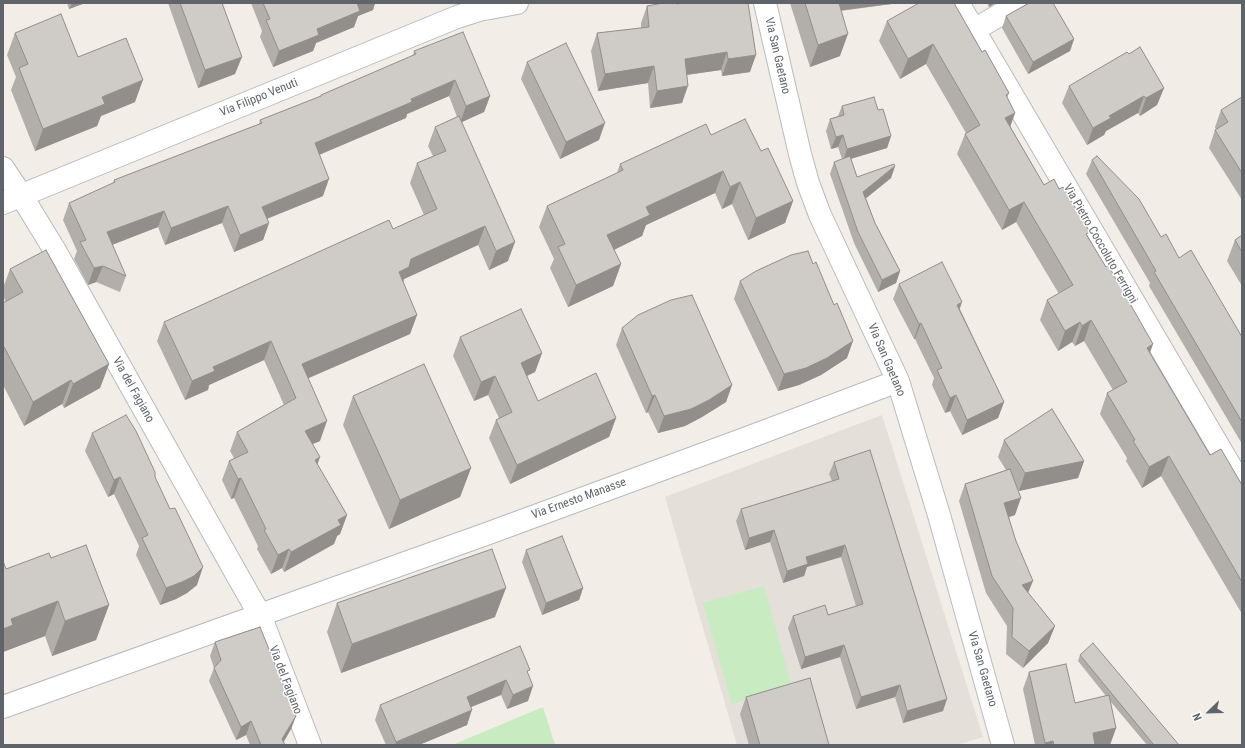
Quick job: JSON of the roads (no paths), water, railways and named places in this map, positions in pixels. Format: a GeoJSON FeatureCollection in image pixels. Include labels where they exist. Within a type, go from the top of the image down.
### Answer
{"type":"FeatureCollection","features":[{"type":"Feature","properties":{"kind":"street","name":"Via Filippo Venuti"},"geometry":{"type":"LineString","coordinates":[[12,199],[456,17],[479,10],[517,3]]}},
{"type":"Feature","properties":{"kind":"street","name":"Via San Gaetano"},"geometry":{"type":"LineString","coordinates":[[765,3],[808,183],[820,215],[898,381],[939,515],[1003,745]]}},
{"type":"Feature","properties":{"kind":"street","name":"Via Pietro Coccoluto Ferrigni"},"geometry":{"type":"LineString","coordinates":[[958,3],[1242,486]]}},
{"type":"Feature","properties":{"kind":"street"},"geometry":{"type":"LineString","coordinates":[[974,30],[1020,3]]}},
{"type":"Feature","properties":{"kind":"street","name":"Via del Fagiano"},"geometry":{"type":"LineString","coordinates":[[3,168],[12,199],[54,248],[260,615],[310,745]]}},
{"type":"Feature","properties":{"kind":"street","name":"Via Ernesto Manasse"},"geometry":{"type":"LineString","coordinates":[[260,615],[595,494],[898,381]]}},
{"type":"Feature","properties":{"kind":"street"},"geometry":{"type":"LineString","coordinates":[[3,707],[260,615]]}}]}
